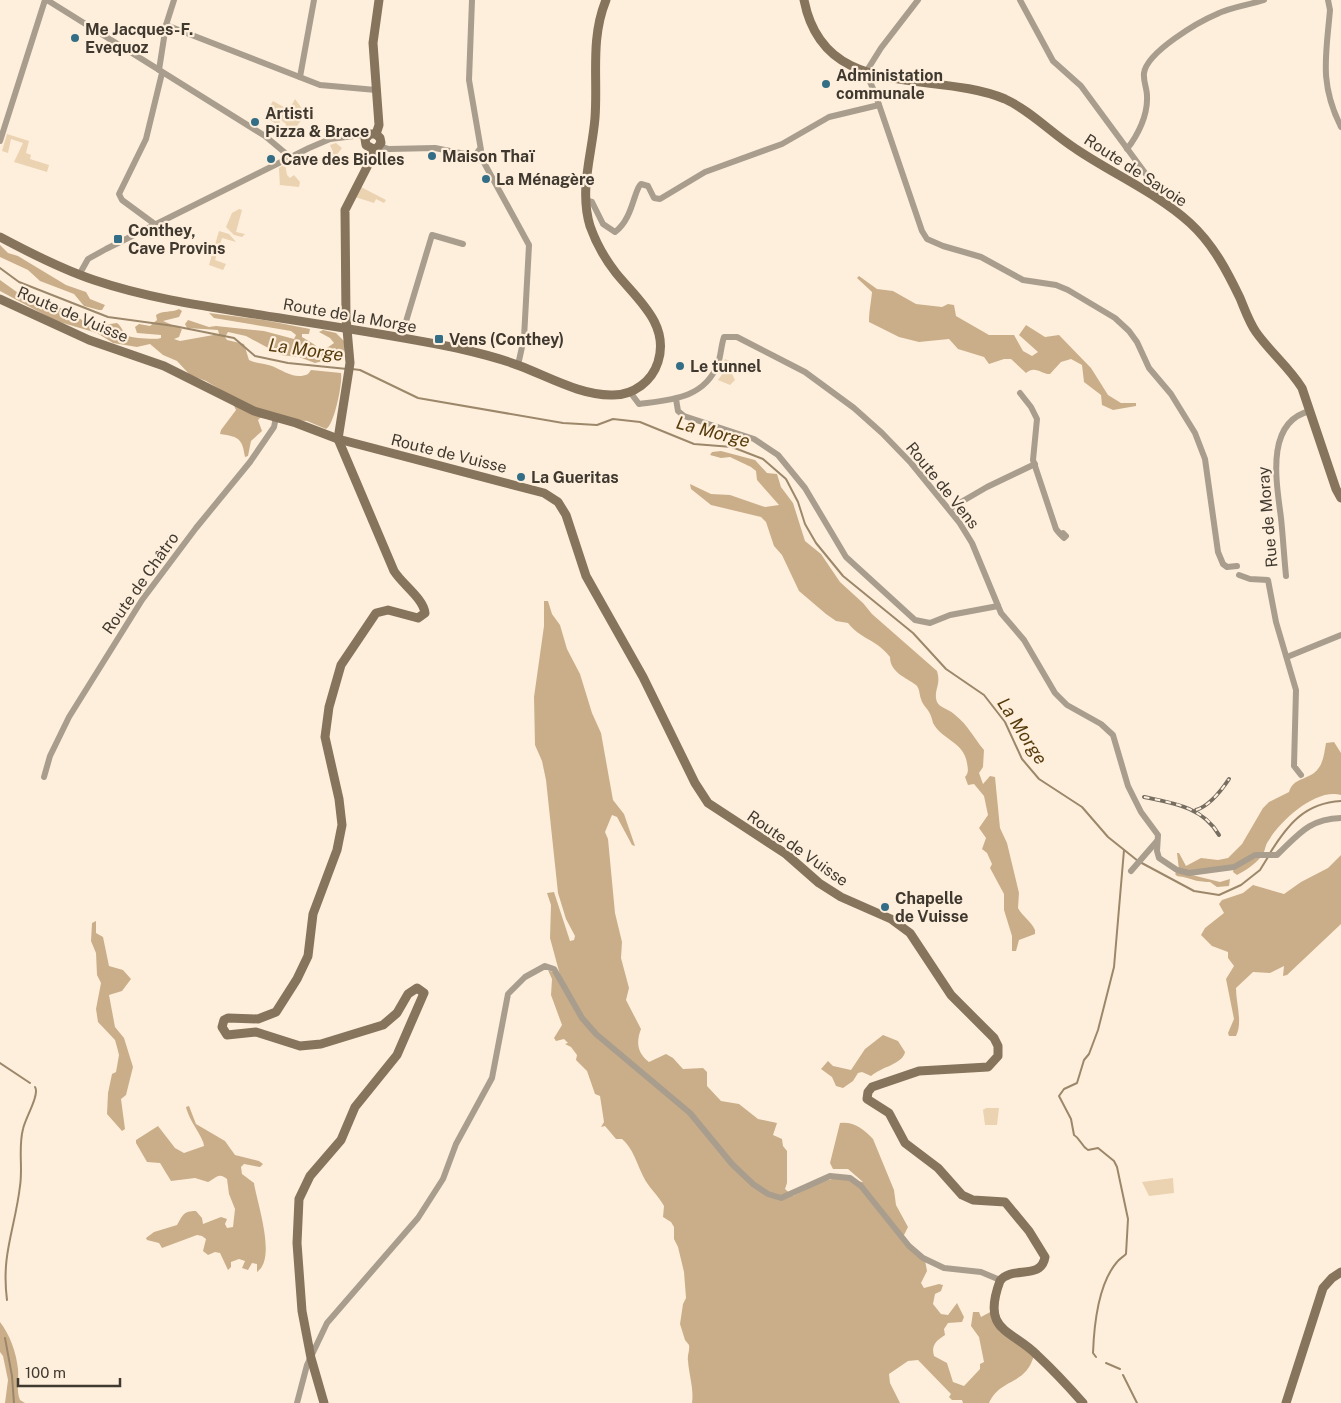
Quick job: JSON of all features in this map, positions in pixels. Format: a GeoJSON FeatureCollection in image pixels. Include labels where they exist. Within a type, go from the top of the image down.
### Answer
{"type":"FeatureCollection","features":[{"type":"Feature","properties":{"kind":"street"},"geometry":{"type":"LineString","coordinates":[[0,141],[46,0],[265,136],[290,157]]}},
{"type":"Feature","properties":{"kind":"street"},"geometry":{"type":"LineString","coordinates":[[156,225],[122,200],[118,194],[146,139],[161,72],[166,25],[174,0]]}},
{"type":"Feature","properties":{"kind":"street"},"geometry":{"type":"LineString","coordinates":[[300,77],[314,0]]}},
{"type":"Feature","properties":{"kind":"street"},"geometry":{"type":"LineString","coordinates":[[373,147],[366,138],[373,134],[379,125],[373,41],[379,0]]}},
{"type":"Feature","properties":{"kind":"street"},"geometry":{"type":"LineString","coordinates":[[472,0],[469,80],[480,150],[484,155],[482,159],[529,245],[524,338],[518,365]]}},
{"type":"Feature","properties":{"kind":"street"},"geometry":{"type":"LineString","coordinates":[[606,0],[596,38],[596,107],[585,200],[590,225],[605,257],[650,314],[660,334],[661,346],[656,369],[644,384],[630,392],[639,404],[676,399],[678,411],[684,416],[754,439],[778,455],[805,488],[846,557],[916,620],[930,623],[950,615],[998,606]]}},
{"type":"Feature","properties":{"kind":"street","name":"Route de Savoie"},"geometry":{"type":"LineString","coordinates":[[804,0],[812,26],[827,48],[843,63],[866,72],[971,90],[1006,100],[1074,148],[1157,199],[1190,223],[1211,245],[1224,266],[1255,331],[1302,388],[1336,489],[1341,498]]}},
{"type":"Feature","properties":{"kind":"street"},"geometry":{"type":"LineString","coordinates":[[918,0],[881,48],[866,72],[922,231],[927,239],[943,246],[981,257],[1023,280],[1056,285],[1068,290],[1115,318],[1129,331],[1137,342],[1149,368],[1171,394],[1195,433],[1205,459],[1218,552],[1223,564],[1227,567],[1238,566]]}},
{"type":"Feature","properties":{"kind":"street"},"geometry":{"type":"LineString","coordinates":[[1020,0],[1053,61],[1081,86],[1157,190],[1157,199]]}},
{"type":"Feature","properties":{"kind":"street"},"geometry":{"type":"LineString","coordinates":[[1127,149],[1145,114],[1147,96],[1144,75],[1148,63],[1175,39],[1206,19],[1264,0]]}},
{"type":"Feature","properties":{"kind":"street"},"geometry":{"type":"LineString","coordinates":[[1328,0],[1330,10],[1325,78],[1330,105],[1341,127]]}},
{"type":"Feature","properties":{"kind":"street"},"geometry":{"type":"LineString","coordinates":[[166,25],[328,87],[376,90]]}},
{"type":"Feature","properties":{"kind":"street"},"geometry":{"type":"LineString","coordinates":[[585,200],[592,202],[602,224],[615,232],[624,223],[632,209],[636,189],[641,184],[648,186],[654,198],[660,199],[705,172],[782,144],[829,117],[879,105]]}},
{"type":"Feature","properties":{"kind":"street"},"geometry":{"type":"LineString","coordinates":[[79,275],[88,260],[290,157],[330,139],[373,134],[381,139],[373,147],[367,167],[345,210],[347,329],[350,363],[338,439],[394,572],[401,583],[424,606],[425,612],[418,618],[388,610],[376,613],[341,665],[329,707],[325,737],[342,813],[341,837],[313,914],[308,956],[297,979],[276,1012],[258,1019],[228,1018],[224,1020],[222,1027],[227,1035],[256,1032],[291,1044],[314,1046],[383,1025],[398,1013],[414,988],[421,989],[424,997],[413,1014],[393,1061],[355,1107],[341,1140],[310,1176],[299,1199],[297,1222],[298,1269],[302,1311],[311,1358],[324,1403]]}},
{"type":"Feature","properties":{"kind":"street"},"geometry":{"type":"LineString","coordinates":[[349,136],[373,147],[389,149],[435,148],[475,156],[478,160],[482,159]]}},
{"type":"Feature","properties":{"kind":"street"},"geometry":{"type":"LineString","coordinates":[[475,156],[476,152],[480,150]]}},
{"type":"Feature","properties":{"kind":"street"},"geometry":{"type":"LineString","coordinates":[[401,338],[432,235],[436,234],[463,244]]}},
{"type":"Feature","properties":{"kind":"street","name":"Route de la Morge"},"geometry":{"type":"LineString","coordinates":[[0,237],[38,257],[79,275],[126,290],[192,304],[458,348],[518,365],[592,392],[611,395],[630,392]]}},
{"type":"Feature","properties":{"kind":"street","name":"Route de Vuisse"},"geometry":{"type":"LineString","coordinates":[[0,299],[89,340],[164,366],[254,411],[338,439],[544,493],[558,502],[566,515],[586,576],[643,678],[695,783],[708,803],[786,854],[820,883],[840,897],[900,925],[917,943],[950,995],[994,1038],[998,1046],[998,1056],[988,1067],[915,1072],[872,1088],[868,1092],[867,1097],[870,1102],[889,1113],[905,1143],[938,1168],[958,1193],[974,1200],[1005,1202],[1029,1230],[1044,1252],[1043,1264],[1034,1271],[1010,1273],[1000,1280]]}},
{"type":"Feature","properties":{"kind":"street","name":"Route de Vens"},"geometry":{"type":"LineString","coordinates":[[676,399],[688,395],[711,376],[719,360],[724,337],[737,337],[805,372],[831,390],[882,433],[949,509],[972,544],[1006,621],[1018,630],[1055,693],[1067,705],[1101,724],[1113,735],[1130,791],[1141,812],[1155,831],[1157,840],[1156,851],[1159,858],[1177,870],[1189,873],[1234,867],[1255,855],[1277,855],[1301,831],[1314,822],[1341,818]]}},
{"type":"Feature","properties":{"kind":"street"},"geometry":{"type":"LineString","coordinates":[[1020,393],[1031,407],[1037,419],[1035,464],[1052,520],[1060,534]]}},
{"type":"Feature","properties":{"kind":"street","name":"Rue de Moray"},"geometry":{"type":"LineString","coordinates":[[1286,576],[1275,459],[1284,432],[1290,421],[1300,413],[1310,411]]}},
{"type":"Feature","properties":{"kind":"street","name":"Route de Châtro"},"geometry":{"type":"LineString","coordinates":[[44,776],[50,756],[66,722],[142,600],[200,521],[250,462],[274,427],[276,417]]}},
{"type":"Feature","properties":{"kind":"street"},"geometry":{"type":"LineString","coordinates":[[949,509],[987,487],[1035,464]]}},
{"type":"Feature","properties":{"kind":"street"},"geometry":{"type":"LineString","coordinates":[[1239,575],[1250,579],[1268,580],[1276,622],[1287,657],[1296,698],[1294,766],[1301,775]]}},
{"type":"Feature","properties":{"kind":"street"},"geometry":{"type":"LineString","coordinates":[[1287,657],[1341,634]]}},
{"type":"Feature","properties":{"kind":"street"},"geometry":{"type":"LineString","coordinates":[[1133,869],[1157,840]]}},
{"type":"Feature","properties":{"kind":"street"},"geometry":{"type":"LineString","coordinates":[[297,1403],[311,1358],[327,1323],[418,1218],[443,1178],[456,1144],[492,1078],[508,994],[526,977],[545,966],[554,970],[582,1018],[596,1034],[690,1113],[732,1164],[763,1191],[781,1198],[830,1176],[850,1178],[861,1186],[909,1246],[923,1258],[944,1268],[981,1272],[1000,1280],[995,1307],[1000,1327],[1036,1353],[1083,1403]]}},
{"type":"Feature","properties":{"kind":"street"},"geometry":{"type":"LineString","coordinates":[[1286,1403],[1323,1288],[1341,1272]]}},
{"type":"Feature","properties":{"kind":"shaded area"},"geometry":{"type":"Polygon","coordinates":[[[295,99],[306,114],[296,127],[298,130],[295,133],[293,131],[291,134],[285,130],[286,124],[281,120],[278,125],[264,116],[273,101],[289,110],[295,99]]]}},
{"type":"Feature","properties":{"kind":"shaded area"},"geometry":{"type":"Polygon","coordinates":[[[7,134],[29,141],[26,153],[31,155],[30,159],[49,165],[47,172],[14,162],[23,143],[11,139],[8,153],[2,151],[7,134]]]}},
{"type":"Feature","properties":{"kind":"shaded area"},"geometry":{"type":"Polygon","coordinates":[[[336,143],[342,148],[329,165],[319,158],[333,152],[330,145],[336,143]]]}},
{"type":"Feature","properties":{"kind":"shaded area"},"geometry":{"type":"Polygon","coordinates":[[[285,164],[287,175],[290,178],[294,175],[300,182],[299,187],[280,185],[280,188],[279,168],[285,164]]]}},
{"type":"Feature","properties":{"kind":"shaded area"},"geometry":{"type":"Polygon","coordinates":[[[361,187],[386,200],[384,203],[376,199],[374,203],[355,197],[361,187]]]}},
{"type":"Feature","properties":{"kind":"shaded area"},"geometry":{"type":"Polygon","coordinates":[[[239,209],[242,210],[236,232],[245,234],[242,237],[234,235],[226,227],[232,213],[239,209]]]}},
{"type":"Feature","properties":{"kind":"shaded area"},"geometry":{"type":"Polygon","coordinates":[[[219,231],[229,234],[236,242],[222,238],[215,260],[226,264],[223,270],[209,265],[219,231]]]}},
{"type":"Feature","properties":{"kind":"shaded area"},"geometry":{"type":"Polygon","coordinates":[[[0,245],[8,253],[18,256],[66,285],[86,292],[90,299],[105,305],[102,310],[84,306],[74,294],[40,281],[28,270],[0,257],[0,245]]]}},
{"type":"Feature","properties":{"kind":"shaded area"},"geometry":{"type":"Polygon","coordinates":[[[859,276],[877,289],[893,291],[916,304],[942,307],[948,304],[954,305],[956,316],[989,335],[1014,335],[1023,351],[1032,356],[1038,352],[1019,335],[1026,325],[1045,337],[1059,335],[1091,368],[1108,395],[1121,403],[1136,403],[1136,406],[1113,410],[1102,405],[1101,395],[1084,382],[1082,365],[1071,359],[1061,362],[1050,374],[1035,370],[1026,373],[1011,359],[1004,359],[989,364],[984,357],[958,349],[949,339],[919,342],[899,337],[869,322],[872,292],[857,278],[859,276]]]}},
{"type":"Feature","properties":{"kind":"shaded area"},"geometry":{"type":"Polygon","coordinates":[[[0,280],[21,295],[70,311],[82,320],[103,325],[117,323],[126,335],[134,337],[161,338],[161,335],[137,333],[135,327],[139,324],[150,326],[157,320],[156,315],[179,309],[182,311],[179,317],[163,321],[182,329],[179,337],[174,339],[180,341],[219,334],[218,330],[187,328],[185,324],[188,320],[209,327],[216,326],[264,331],[294,339],[296,335],[291,331],[214,318],[209,313],[264,320],[310,329],[309,334],[302,334],[302,337],[315,345],[321,352],[334,343],[330,338],[319,332],[323,330],[336,333],[345,342],[344,356],[329,352],[323,361],[315,363],[299,357],[281,355],[246,336],[228,332],[225,337],[227,340],[244,344],[249,360],[272,366],[290,374],[303,376],[311,370],[341,373],[339,394],[332,420],[326,429],[307,421],[260,418],[258,420],[262,431],[251,441],[248,456],[245,457],[241,442],[238,439],[220,434],[236,410],[229,395],[206,381],[190,375],[177,361],[163,355],[150,344],[137,347],[113,343],[97,333],[56,321],[0,291],[0,280]]]}},
{"type":"Feature","properties":{"kind":"shaded area"},"geometry":{"type":"Polygon","coordinates":[[[725,359],[741,366],[732,374],[735,380],[730,385],[718,380],[723,373],[720,371],[725,359]]]}},
{"type":"Feature","properties":{"kind":"shaded area"},"geometry":{"type":"Polygon","coordinates":[[[721,451],[755,460],[767,473],[777,474],[781,487],[793,503],[805,541],[821,554],[840,582],[872,614],[937,671],[936,698],[938,704],[952,712],[963,723],[984,750],[983,767],[979,773],[983,784],[990,776],[995,777],[1000,828],[1007,843],[1019,893],[1018,908],[1035,930],[1035,934],[1019,940],[1016,951],[1012,951],[1012,936],[1004,910],[1004,894],[990,868],[992,864],[987,853],[982,849],[986,838],[979,828],[988,815],[984,796],[974,784],[968,785],[965,777],[968,771],[967,763],[962,750],[937,729],[916,685],[895,670],[890,657],[885,651],[858,633],[848,623],[836,621],[799,591],[782,555],[774,546],[766,522],[761,517],[711,505],[691,489],[690,484],[711,494],[730,495],[765,507],[779,505],[757,480],[756,471],[751,467],[730,457],[721,458],[710,455],[712,452],[721,451]]]}},
{"type":"Feature","properties":{"kind":"shaded area"},"geometry":{"type":"Polygon","coordinates":[[[544,601],[548,601],[552,614],[560,625],[567,649],[580,674],[592,713],[601,733],[613,800],[624,814],[635,846],[632,845],[617,817],[612,815],[605,832],[608,839],[615,913],[622,942],[621,958],[629,988],[626,1000],[641,1029],[638,1043],[642,1055],[649,1062],[666,1054],[673,1058],[683,1069],[703,1068],[707,1072],[707,1086],[721,1101],[739,1104],[758,1119],[777,1123],[773,1135],[782,1139],[783,1146],[787,1151],[787,1183],[785,1189],[793,1196],[830,1179],[846,1178],[863,1182],[848,1169],[833,1169],[830,1163],[840,1123],[854,1125],[870,1135],[894,1190],[896,1205],[908,1227],[903,1237],[925,1260],[927,1271],[921,1283],[924,1288],[939,1284],[943,1285],[941,1291],[935,1294],[933,1304],[941,1314],[948,1315],[957,1303],[964,1317],[962,1322],[948,1323],[944,1329],[945,1335],[937,1341],[933,1349],[934,1356],[947,1363],[953,1382],[964,1386],[980,1369],[980,1364],[984,1362],[979,1337],[971,1326],[973,1312],[979,1312],[981,1317],[992,1311],[999,1331],[1034,1355],[1025,1372],[1000,1389],[989,1403],[963,1403],[962,1400],[952,1400],[949,1397],[951,1394],[918,1360],[908,1361],[889,1374],[890,1383],[900,1403],[692,1403],[688,1359],[689,1345],[685,1340],[680,1324],[683,1304],[686,1298],[684,1272],[678,1247],[674,1239],[674,1227],[671,1222],[663,1217],[664,1206],[645,1180],[629,1147],[622,1139],[616,1139],[605,1126],[601,1127],[604,1122],[600,1096],[595,1094],[587,1071],[576,1060],[577,1055],[571,1047],[565,1044],[568,1043],[564,1039],[556,1041],[554,1038],[562,1025],[551,995],[552,979],[548,970],[560,975],[550,938],[551,905],[547,893],[554,892],[570,941],[574,940],[575,936],[566,919],[558,893],[546,780],[542,761],[535,745],[534,697],[544,626],[544,601]]]}},
{"type":"Feature","properties":{"kind":"shaded area"},"geometry":{"type":"Polygon","coordinates":[[[1334,742],[1341,753],[1341,795],[1331,794],[1320,797],[1299,808],[1273,835],[1261,857],[1253,865],[1237,875],[1233,872],[1234,868],[1192,875],[1220,882],[1230,879],[1229,886],[1217,887],[1210,882],[1196,881],[1175,874],[1179,870],[1177,853],[1179,853],[1186,866],[1201,858],[1218,860],[1228,858],[1242,844],[1263,808],[1269,802],[1289,792],[1296,782],[1314,773],[1322,763],[1326,743],[1334,742]]]}},
{"type":"Feature","properties":{"kind":"shaded area"},"geometry":{"type":"Polygon","coordinates":[[[1341,855],[1341,924],[1287,975],[1283,976],[1284,966],[1270,973],[1253,972],[1236,988],[1239,1025],[1236,1036],[1229,1036],[1228,1033],[1234,1019],[1226,979],[1234,966],[1228,958],[1228,952],[1212,946],[1201,935],[1205,928],[1224,913],[1219,904],[1222,900],[1243,893],[1253,885],[1284,894],[1301,882],[1328,868],[1341,855]]]}},
{"type":"Feature","properties":{"kind":"shaded area"},"geometry":{"type":"Polygon","coordinates":[[[96,921],[96,933],[103,937],[109,966],[123,970],[131,979],[122,991],[109,995],[115,1027],[124,1038],[133,1067],[126,1095],[121,1099],[125,1129],[122,1131],[107,1114],[108,1093],[112,1074],[116,1072],[119,1055],[115,1040],[98,1022],[96,1009],[101,983],[97,975],[96,953],[91,941],[92,923],[96,921]]]}},
{"type":"Feature","properties":{"kind":"shaded area"},"geometry":{"type":"Polygon","coordinates":[[[883,1035],[898,1041],[905,1052],[900,1060],[871,1076],[862,1072],[858,1073],[853,1081],[843,1088],[836,1086],[832,1077],[821,1069],[828,1061],[833,1066],[851,1070],[865,1049],[883,1035]]]}},
{"type":"Feature","properties":{"kind":"shaded area"},"geometry":{"type":"Polygon","coordinates":[[[189,1106],[196,1124],[225,1141],[235,1155],[259,1161],[263,1164],[260,1167],[244,1164],[241,1167],[242,1174],[254,1183],[266,1243],[263,1265],[257,1272],[257,1264],[252,1263],[248,1270],[242,1268],[245,1261],[239,1259],[231,1262],[231,1267],[228,1270],[220,1253],[215,1252],[208,1255],[203,1251],[206,1239],[202,1236],[197,1235],[162,1248],[159,1243],[147,1240],[146,1238],[154,1232],[177,1225],[184,1214],[192,1211],[196,1211],[202,1218],[203,1224],[221,1217],[227,1219],[225,1224],[227,1228],[233,1227],[235,1209],[229,1194],[227,1179],[218,1176],[208,1182],[195,1178],[171,1181],[160,1163],[147,1162],[136,1143],[136,1140],[158,1126],[175,1148],[184,1153],[204,1146],[202,1138],[186,1107],[189,1106]]]}},
{"type":"Feature","properties":{"kind":"shaded area"},"geometry":{"type":"Polygon","coordinates":[[[986,1108],[999,1108],[997,1125],[985,1125],[983,1110],[986,1108]]]}},
{"type":"Feature","properties":{"kind":"shaded area"},"geometry":{"type":"Polygon","coordinates":[[[1173,1178],[1174,1193],[1149,1196],[1142,1182],[1173,1178]]]}},
{"type":"Feature","properties":{"kind":"shaded area"},"geometry":{"type":"Polygon","coordinates":[[[0,1322],[10,1338],[16,1356],[19,1396],[20,1400],[25,1403],[5,1403],[8,1380],[3,1356],[0,1352],[0,1322]]]}},
{"type":"Feature","properties":{"kind":"waterway","name":"La Morge"},"geometry":{"type":"LineString","coordinates":[[0,268],[19,282],[108,317],[174,326],[234,338],[255,356],[288,363],[347,369]]}},
{"type":"Feature","properties":{"kind":"waterway","name":"La Morge"},"geometry":{"type":"LineString","coordinates":[[352,369],[360,370],[418,398],[563,423],[597,425],[613,419],[640,422],[694,444],[732,447],[763,459],[786,479],[798,502],[805,524],[816,543],[843,576],[913,633],[946,669],[984,695],[1005,722],[1022,759],[1039,779],[1082,807],[1108,837],[1138,861],[1194,891],[1219,895],[1241,885],[1260,870],[1268,857]]}},
{"type":"Feature","properties":{"kind":"waterway","name":"La Morge"},"geometry":{"type":"LineString","coordinates":[[1270,853],[1291,824],[1307,811],[1317,806],[1341,801]]}},
{"type":"Feature","properties":{"kind":"waterway"},"geometry":{"type":"LineString","coordinates":[[1096,1357],[1093,1353],[1094,1330],[1101,1293],[1111,1271],[1126,1254],[1128,1219],[1117,1167],[1114,1161],[1098,1148],[1088,1150],[1084,1147],[1074,1135],[1071,1119],[1059,1096],[1064,1089],[1077,1083],[1084,1060],[1089,1054],[1098,1030],[1114,967],[1124,850]]}},
{"type":"Feature","properties":{"kind":"waterway"},"geometry":{"type":"LineString","coordinates":[[0,1063],[30,1083]]}},
{"type":"Feature","properties":{"kind":"waterway"},"geometry":{"type":"LineString","coordinates":[[7,1300],[7,1255],[20,1186],[22,1136],[24,1125],[36,1095],[35,1087]]}},
{"type":"Feature","properties":{"kind":"waterway"},"geometry":{"type":"LineString","coordinates":[[5,1338],[12,1376],[14,1403]]}},
{"type":"Feature","properties":{"kind":"waterway"},"geometry":{"type":"LineString","coordinates":[[1106,1363],[1120,1369]]}},
{"type":"Feature","properties":{"kind":"waterway"},"geometry":{"type":"LineString","coordinates":[[1123,1375],[1137,1403]]}},
{"type":"Feature","properties":{"kind":"railway"},"geometry":{"type":"LineString","coordinates":[[1196,810],[1210,802],[1229,779]]}},
{"type":"Feature","properties":{"kind":"railway"},"geometry":{"type":"LineString","coordinates":[[1144,797],[1176,804],[1196,812],[1205,818],[1219,835]]}},
{"type":"Feature","properties":{"kind":"place","name":"Me Jacques-F. Evequoz"},"geometry":{"type":"Point","coordinates":[75,38]}},
{"type":"Feature","properties":{"kind":"place","name":"Administation communale"},"geometry":{"type":"Point","coordinates":[826,84]}},
{"type":"Feature","properties":{"kind":"place","name":"Artisti Pizza & Brace"},"geometry":{"type":"Point","coordinates":[255,122]}},
{"type":"Feature","properties":{"kind":"place","name":"Maison Thaï"},"geometry":{"type":"Point","coordinates":[432,156]}},
{"type":"Feature","properties":{"kind":"place","name":"Cave des Biolles"},"geometry":{"type":"Point","coordinates":[271,159]}},
{"type":"Feature","properties":{"kind":"place","name":"La Ménagère"},"geometry":{"type":"Point","coordinates":[486,179]}},
{"type":"Feature","properties":{"kind":"place","name":"Conthey, Cave Provins"},"geometry":{"type":"Point","coordinates":[118,239]}},
{"type":"Feature","properties":{"kind":"place","name":"Vens (Conthey)"},"geometry":{"type":"Point","coordinates":[439,339]}},
{"type":"Feature","properties":{"kind":"place","name":"Le tunnel"},"geometry":{"type":"Point","coordinates":[680,366]}},
{"type":"Feature","properties":{"kind":"place","name":"La Gueritas"},"geometry":{"type":"Point","coordinates":[521,477]}},
{"type":"Feature","properties":{"kind":"place","name":"Chapelle de Vuisse"},"geometry":{"type":"Point","coordinates":[885,907]}}]}
